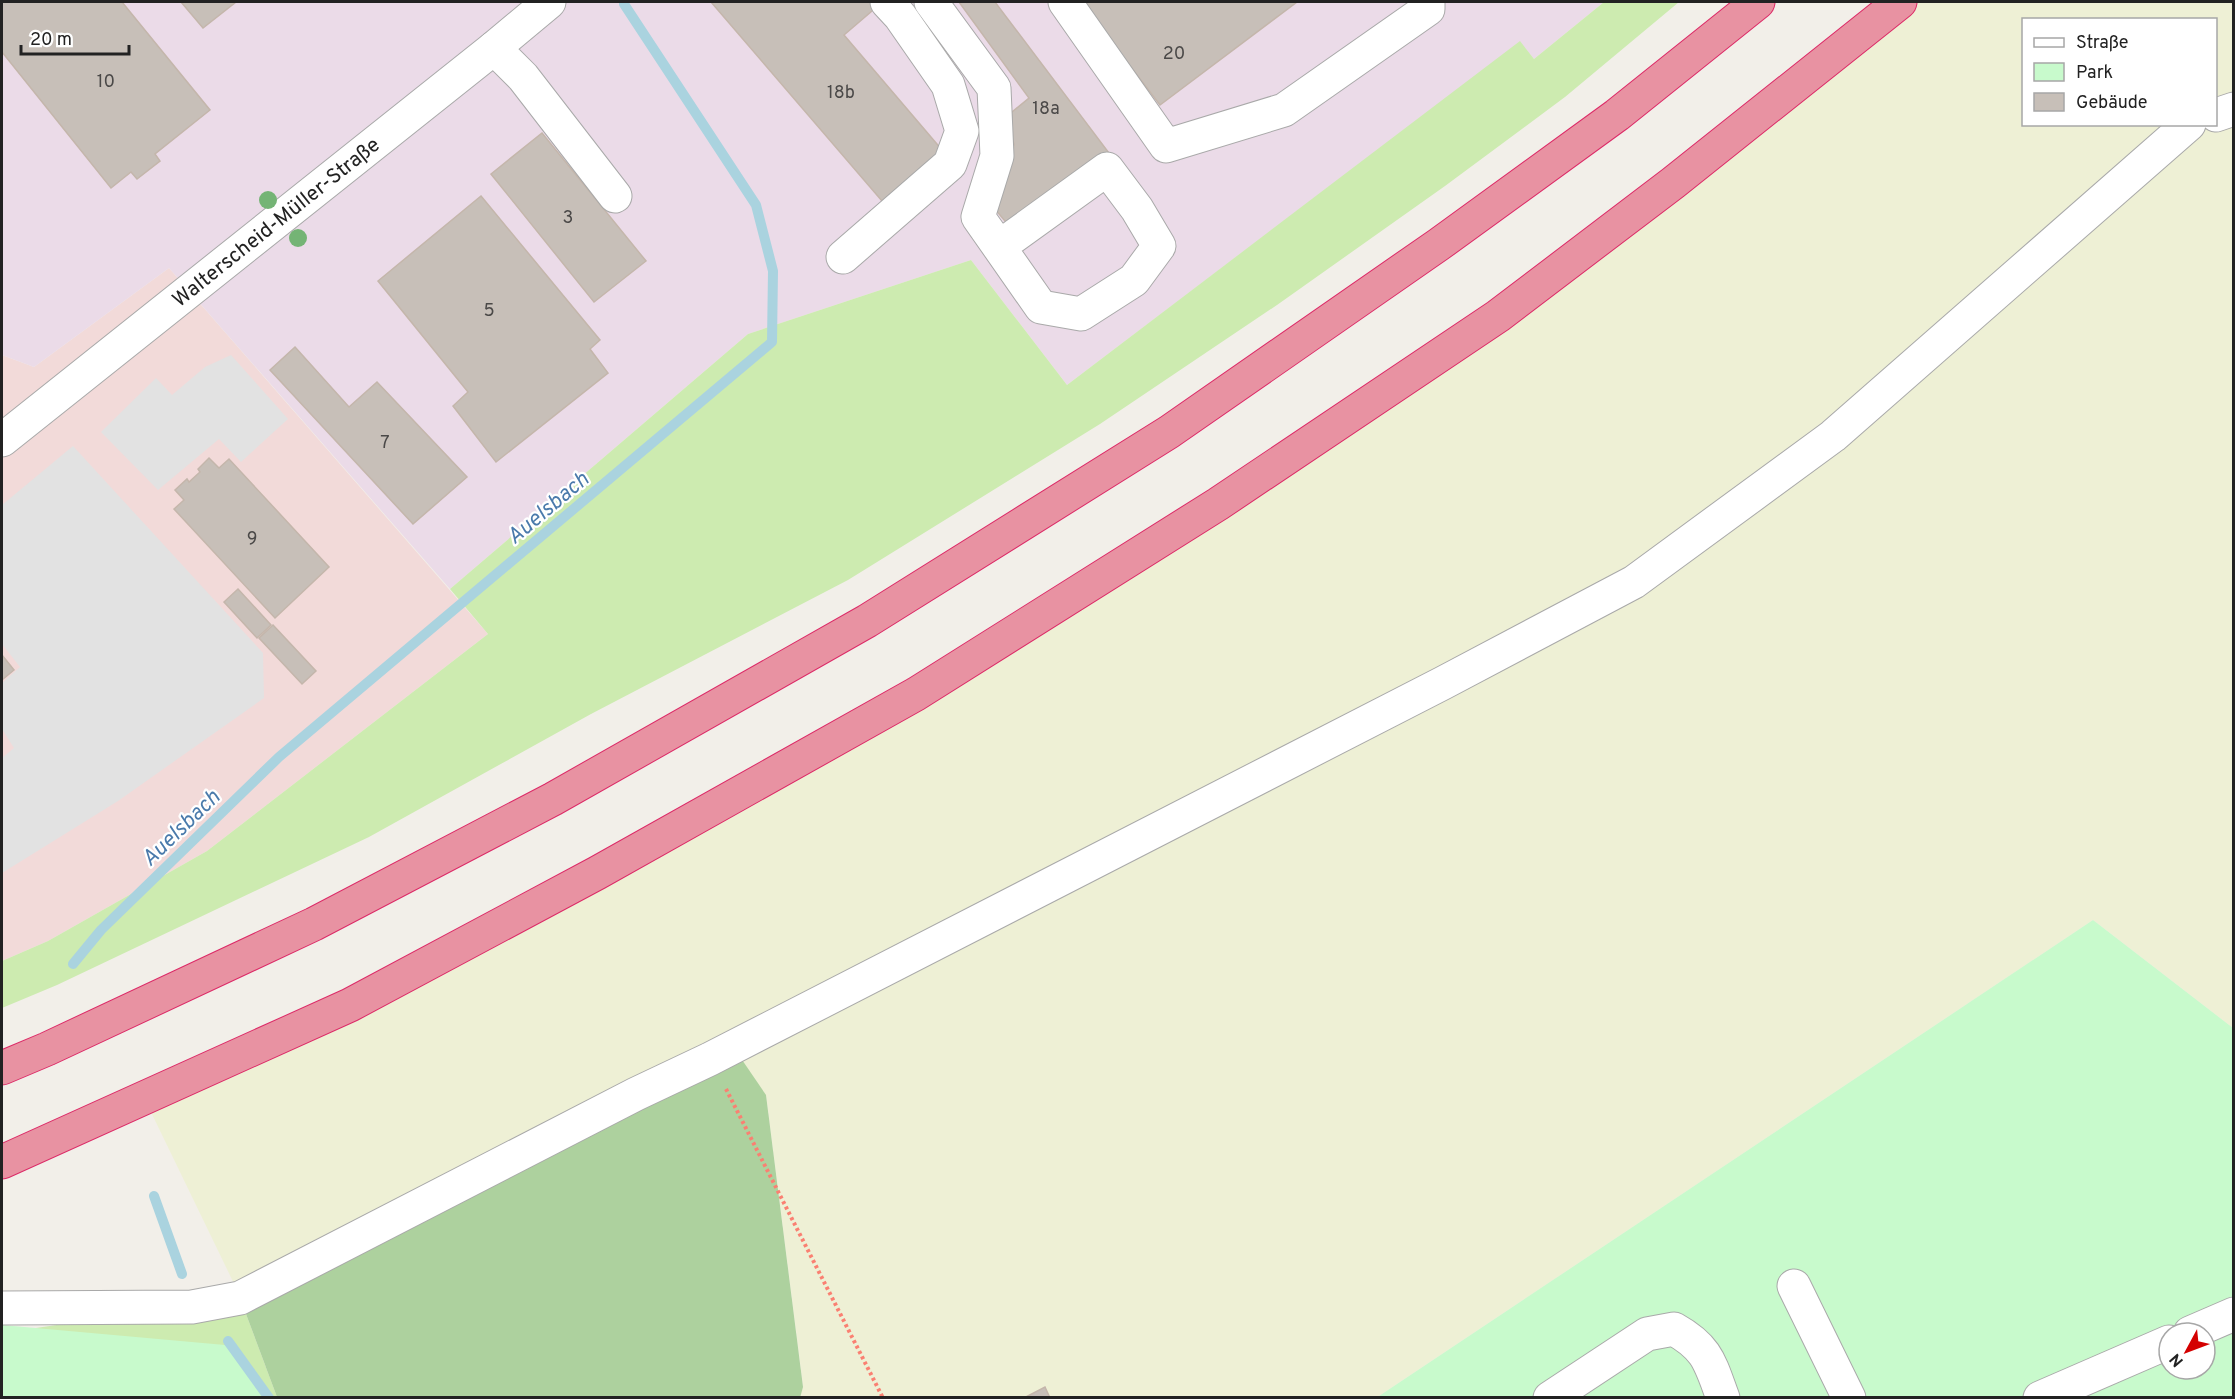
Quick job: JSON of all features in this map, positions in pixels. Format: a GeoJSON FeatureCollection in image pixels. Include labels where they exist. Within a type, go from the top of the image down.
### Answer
{"type":"FeatureCollection","features":[{"type":"Feature","properties":{"kind":"highway"},"geometry":{"type":"LineString","coordinates":[[2,1068],[314,924],[553,798],[867,621],[1169,432],[1381,285],[1617,115],[1758,2]]}},
{"type":"Feature","properties":{"kind":"highway"},"geometry":{"type":"LineString","coordinates":[[2,1162],[350,1005],[597,873],[916,694],[1218,504],[1498,316],[1673,183],[1900,2]]}},
{"type":"Feature","properties":{"kind":"street","name":"Walterscheid-Müller-Straße"},"geometry":{"type":"LineString","coordinates":[[4,434],[494,48],[549,2]]}},
{"type":"Feature","properties":{"kind":"street"},"geometry":{"type":"LineString","coordinates":[[843,257],[950,164],[962,131],[948,85],[900,16],[887,2]]}},
{"type":"Feature","properties":{"kind":"street"},"geometry":{"type":"LineString","coordinates":[[931,2],[994,88],[997,156],[978,217],[999,247],[1041,307],[1082,314],[1134,280],[1159,246],[1137,209],[1107,169],[999,247]]}},
{"type":"Feature","properties":{"kind":"street"},"geometry":{"type":"LineString","coordinates":[[1065,2],[1166,146],[1284,110],[1428,9],[1428,2]]}},
{"type":"Feature","properties":{"kind":"street"},"geometry":{"type":"LineString","coordinates":[[494,48],[523,77],[615,196]]}},
{"type":"Feature","properties":{"kind":"street"},"geometry":{"type":"LineString","coordinates":[[2217,115],[2234,109]]}},
{"type":"Feature","properties":{"kind":"street"},"geometry":{"type":"LineString","coordinates":[[2,1308],[192,1307],[240,1298],[1432,689],[1634,582],[1833,436],[2187,126]]}},
{"type":"Feature","properties":{"kind":"street"},"geometry":{"type":"LineString","coordinates":[[1794,1286],[1849,1398]]}},
{"type":"Feature","properties":{"kind":"street"},"geometry":{"type":"LineString","coordinates":[[2217,1321],[2234,1314]]}},
{"type":"Feature","properties":{"kind":"street"},"geometry":{"type":"LineString","coordinates":[[1550,1398],[1647,1334],[1674,1329],[1690,1338],[1706,1354],[1723,1398]]}},
{"type":"Feature","properties":{"kind":"street"},"geometry":{"type":"LineString","coordinates":[[2040,1398],[2157,1347]]}},
{"type":"Feature","properties":{"kind":"path"},"geometry":{"type":"LineString","coordinates":[[710,1059],[883,1398]]}},
{"type":"Feature","properties":{"kind":"shaded area"},"geometry":{"type":"Polygon","coordinates":[[[2,2],[1604,2],[1534,59],[1520,42],[1067,385],[971,260],[748,334],[450,589],[169,268],[34,367],[2,355],[2,2]]]}},
{"type":"Feature","properties":{"kind":"shaded area"},"geometry":{"type":"Polygon","coordinates":[[[169,268],[488,634],[207,851],[48,941],[2,961],[2,355],[34,367],[169,268]]]}},
{"type":"Feature","properties":{"kind":"shaded area"},"geometry":{"type":"Polygon","coordinates":[[[231,355],[288,419],[241,462],[219,439],[158,490],[101,432],[156,378],[172,395],[205,367],[231,355]]]}},
{"type":"Feature","properties":{"kind":"shaded area"},"geometry":{"type":"Polygon","coordinates":[[[73,446],[263,653],[264,698],[118,801],[2,873],[2,758],[14,748],[2,729],[2,683],[20,667],[2,644],[2,505],[73,446]]]}},
{"type":"Feature","properties":{"kind":"green space"},"geometry":{"type":"Polygon","coordinates":[[[1604,2],[1679,2],[1565,97],[1445,186],[1277,305],[1100,424],[848,580],[591,714],[369,837],[57,985],[2,1008],[2,961],[48,941],[207,851],[488,634],[450,589],[748,334],[971,260],[1067,385],[1520,41],[1534,59],[1604,2]]]}},
{"type":"Feature","properties":{"kind":"green space"},"geometry":{"type":"Polygon","coordinates":[[[1903,2],[2233,2],[2233,1028],[2093,920],[1376,1398],[800,1397],[803,1386],[766,1095],[240,1296],[149,1108],[351,1015],[1218,504],[1903,2]]]}},
{"type":"Feature","properties":{"kind":"green space"},"geometry":{"type":"Polygon","coordinates":[[[2093,920],[2233,1028],[2233,1397],[1376,1398],[2093,920]]]}},
{"type":"Feature","properties":{"kind":"green space"},"geometry":{"type":"Polygon","coordinates":[[[736,1051],[766,1095],[803,1387],[800,1398],[277,1397],[240,1298],[736,1051]]]}},
{"type":"Feature","properties":{"kind":"green space"},"geometry":{"type":"Polygon","coordinates":[[[240,1298],[277,1397],[2,1397],[2,1333],[240,1298]]]}},
{"type":"Feature","properties":{"kind":"green space"},"geometry":{"type":"Polygon","coordinates":[[[2,1325],[225,1345],[269,1397],[2,1397],[2,1325]]]}},
{"type":"Feature","properties":{"kind":"building"},"geometry":{"type":"Polygon","coordinates":[[[2,2],[122,2],[210,110],[155,154],[160,161],[137,179],[131,172],[111,188],[2,52],[2,2]]]}},
{"type":"Feature","properties":{"kind":"building"},"geometry":{"type":"Polygon","coordinates":[[[181,2],[236,2],[203,28],[181,2]]]}},
{"type":"Feature","properties":{"kind":"building"},"geometry":{"type":"Polygon","coordinates":[[[711,2],[876,2],[879,5],[844,35],[942,150],[882,201],[711,2]]]}},
{"type":"Feature","properties":{"kind":"building"},"geometry":{"type":"Polygon","coordinates":[[[959,2],[995,2],[1109,153],[1010,227],[989,202],[1008,173],[1014,144],[1006,117],[1029,98],[959,2]]]}},
{"type":"Feature","properties":{"kind":"building"},"geometry":{"type":"Polygon","coordinates":[[[1081,2],[1297,2],[1160,105],[1081,2]]]}},
{"type":"Feature","properties":{"kind":"building"},"geometry":{"type":"Polygon","coordinates":[[[542,133],[646,261],[594,302],[491,174],[542,133]]]}},
{"type":"Feature","properties":{"kind":"building"},"geometry":{"type":"Polygon","coordinates":[[[481,196],[600,340],[590,349],[608,373],[496,462],[453,406],[468,392],[378,281],[481,196]]]}},
{"type":"Feature","properties":{"kind":"building"},"geometry":{"type":"Polygon","coordinates":[[[295,347],[349,407],[377,382],[467,477],[413,524],[270,370],[295,347]]]}},
{"type":"Feature","properties":{"kind":"building"},"geometry":{"type":"Polygon","coordinates":[[[209,458],[219,468],[229,459],[329,567],[275,618],[174,509],[184,500],[175,490],[187,479],[189,482],[200,472],[198,469],[209,458]]]}},
{"type":"Feature","properties":{"kind":"building"},"geometry":{"type":"Polygon","coordinates":[[[238,589],[271,625],[257,638],[224,602],[238,589]]]}},
{"type":"Feature","properties":{"kind":"building"},"geometry":{"type":"Polygon","coordinates":[[[273,625],[316,671],[302,684],[259,638],[273,625]]]}},
{"type":"Feature","properties":{"kind":"building"},"geometry":{"type":"Polygon","coordinates":[[[2,655],[14,670],[2,680],[2,655]]]}},
{"type":"Feature","properties":{"kind":"building"},"geometry":{"type":"Polygon","coordinates":[[[1045,1387],[1050,1398],[1024,1398],[1045,1387]]]}},
{"type":"Feature","properties":{"kind":"waterway","name":"Auelsbach"},"geometry":{"type":"LineString","coordinates":[[73,964],[101,930],[279,757],[772,342],[773,271],[756,205],[624,4]]}},
{"type":"Feature","properties":{"kind":"waterway","name":"Auelsbach"},"geometry":{"type":"LineString","coordinates":[[154,1196],[182,1274]]}},
{"type":"Feature","properties":{"kind":"waterway","name":"Auelsbach"},"geometry":{"type":"LineString","coordinates":[[228,1341],[269,1398]]}}]}
